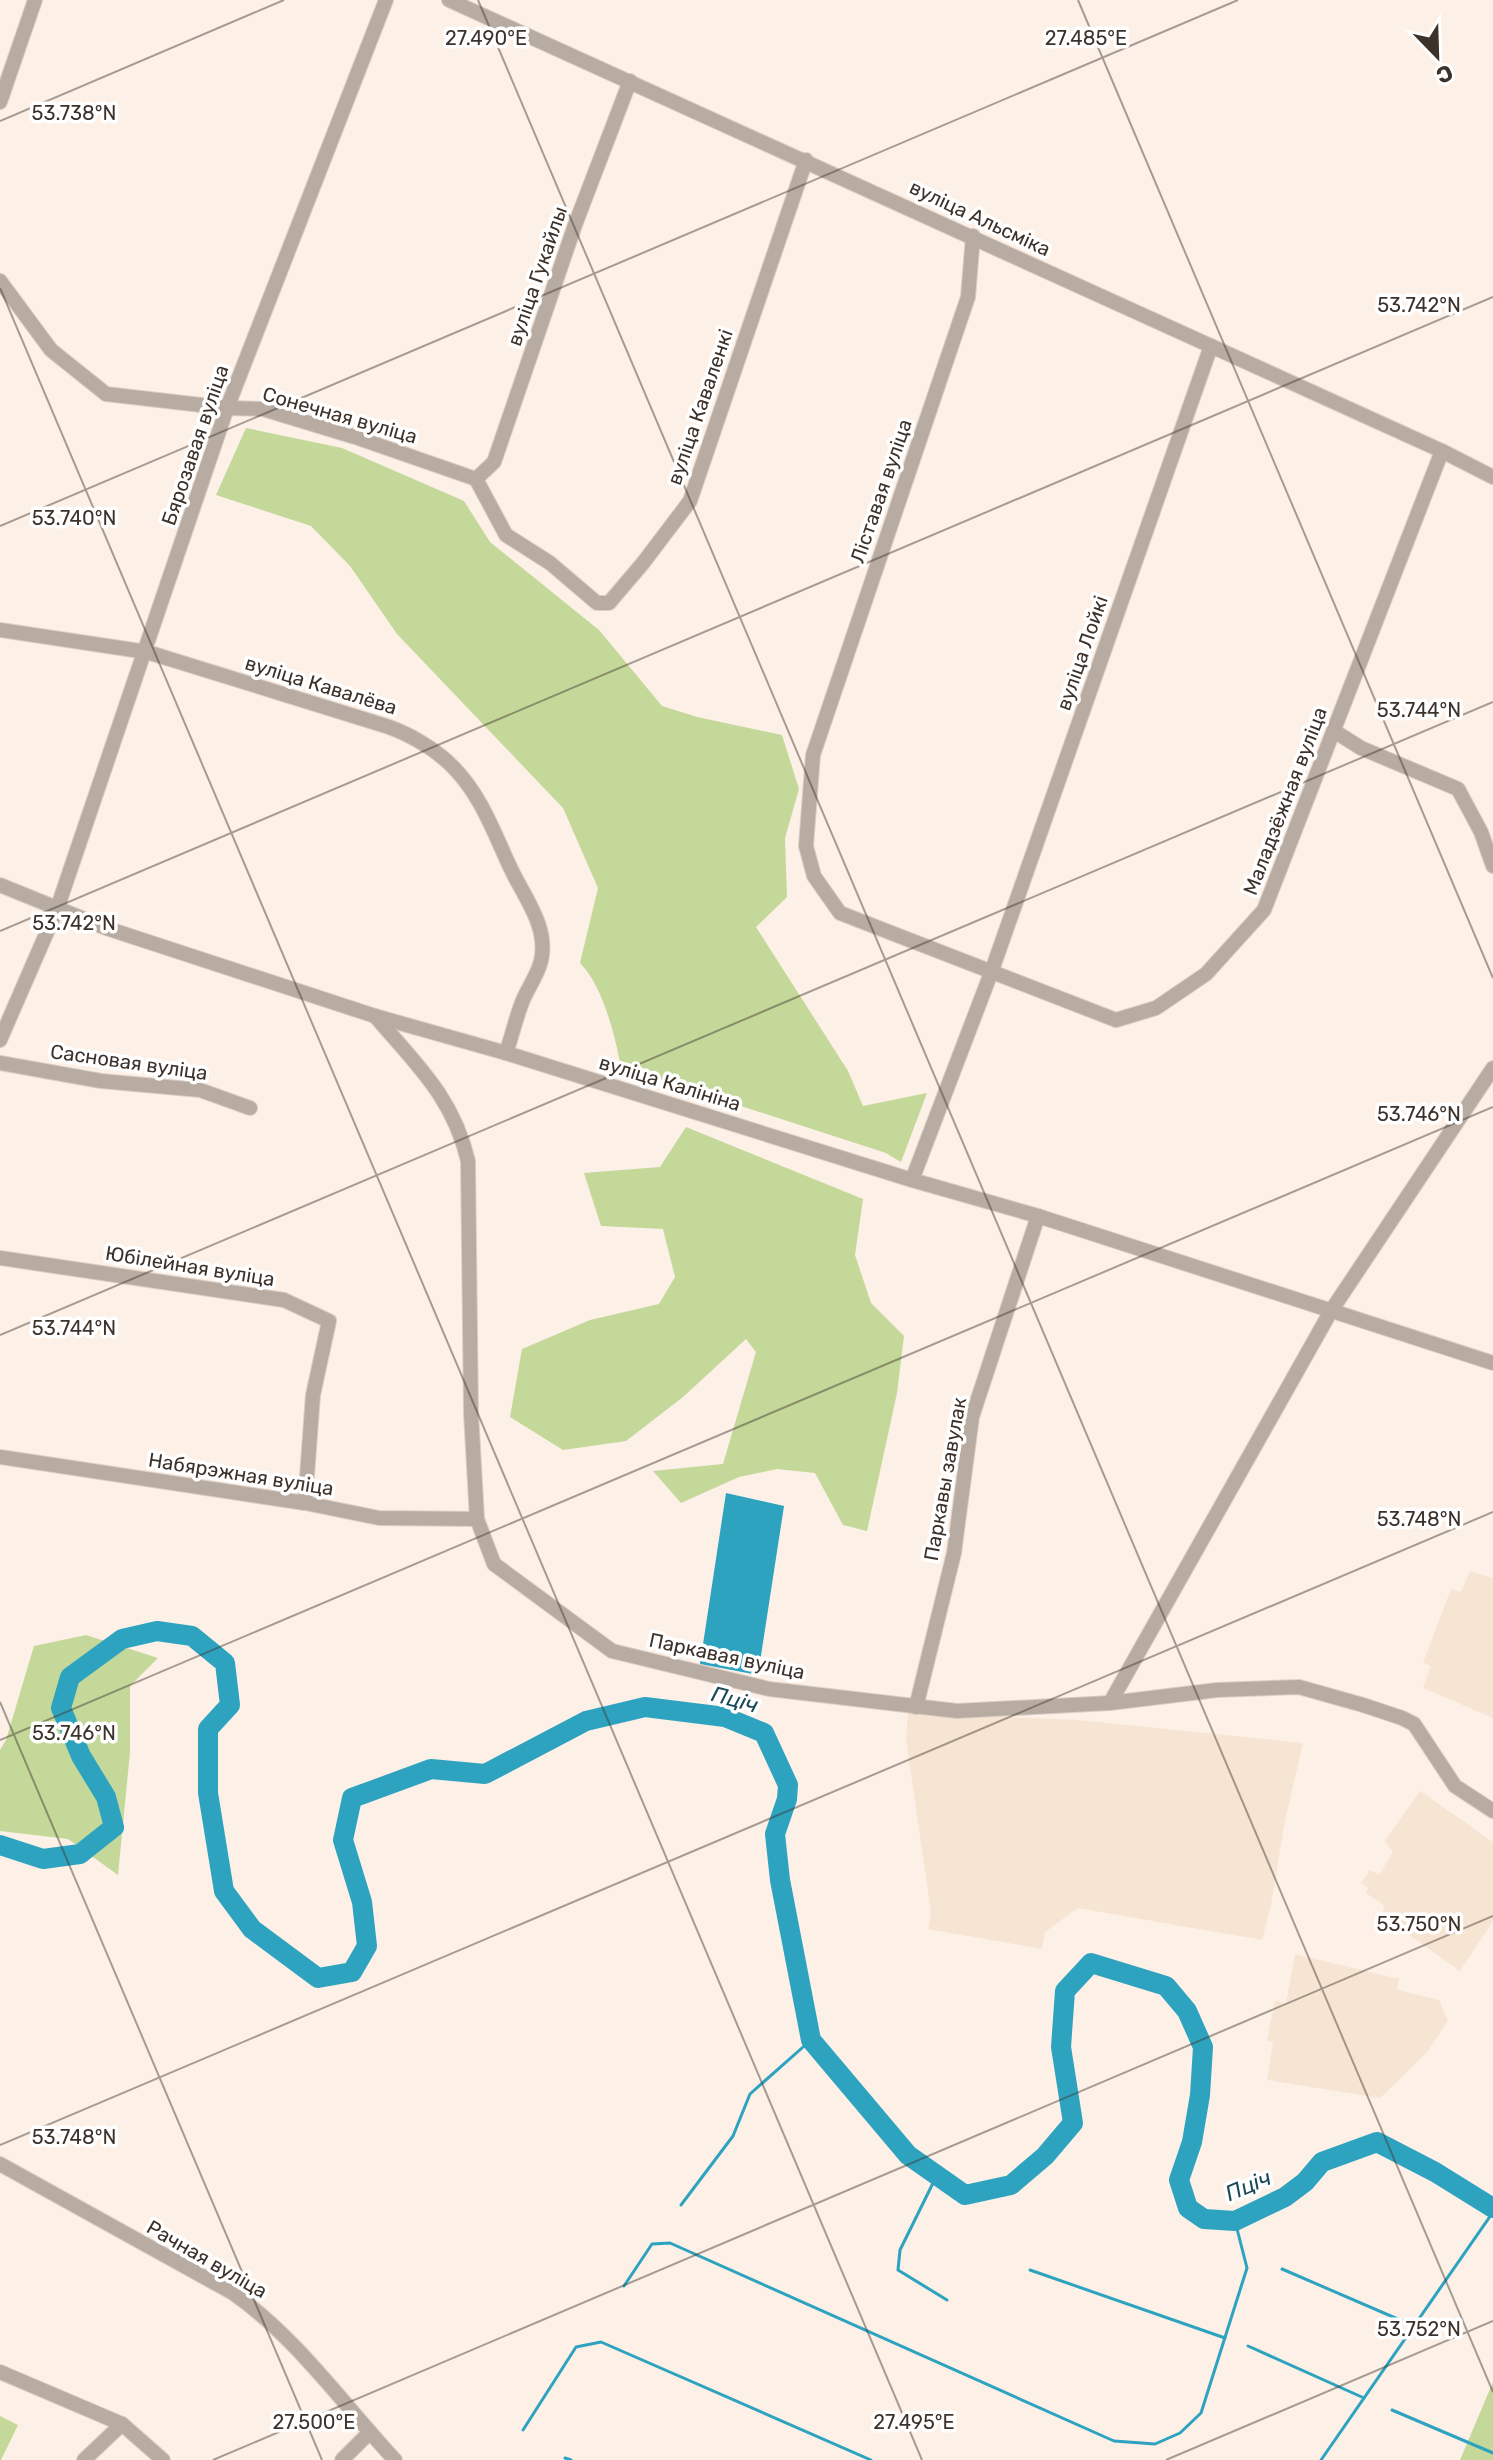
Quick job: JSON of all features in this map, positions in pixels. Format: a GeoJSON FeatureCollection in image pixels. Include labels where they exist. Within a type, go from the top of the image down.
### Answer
{"type":"FeatureCollection","features":[{"type":"Feature","properties":{"kind":"street"},"geometry":{"type":"LineString","coordinates":[[0,102],[35,0]]}},
{"type":"Feature","properties":{"kind":"street","name":"Бярозавая вуліца"},"geometry":{"type":"LineString","coordinates":[[0,1040],[57,909],[147,652],[227,408],[386,0]]}},
{"type":"Feature","properties":{"kind":"street","name":"вуліца Альсміка"},"geometry":{"type":"LineString","coordinates":[[449,0],[973,236],[1493,477]]}},
{"type":"Feature","properties":{"kind":"street","name":"вуліца Гукайлы"},"geometry":{"type":"LineString","coordinates":[[476,479],[494,462],[575,225],[630,81]]}},
{"type":"Feature","properties":{"kind":"street","name":"вуліца Каваленкі"},"geometry":{"type":"LineString","coordinates":[[476,479],[506,535],[550,563],[583,594],[597,603],[609,603],[690,501],[806,160]]}},
{"type":"Feature","properties":{"kind":"street","name":"Ліставая вуліца"},"geometry":{"type":"LineString","coordinates":[[973,236],[968,297],[813,755],[806,846],[814,876],[840,913],[991,973]]}},
{"type":"Feature","properties":{"kind":"street","name":"Сонечная вуліца"},"geometry":{"type":"LineString","coordinates":[[0,281],[51,350],[106,394],[227,408],[263,409],[476,479]]}},
{"type":"Feature","properties":{"kind":"street","name":"вуліца Лойкі"},"geometry":{"type":"LineString","coordinates":[[912,1180],[991,973],[1211,346]]}},
{"type":"Feature","properties":{"kind":"street","name":"Маладзёжная вуліца"},"geometry":{"type":"LineString","coordinates":[[991,973],[1116,1020],[1156,1008],[1206,974],[1264,910],[1442,451]]}},
{"type":"Feature","properties":{"kind":"street","name":"вуліца Кавалёва"},"geometry":{"type":"LineString","coordinates":[[0,630],[147,652],[396,729],[452,765],[473,791],[491,822],[541,934],[541,960],[506,1053]]}},
{"type":"Feature","properties":{"kind":"street"},"geometry":{"type":"LineString","coordinates":[[1334,731],[1361,748],[1458,789],[1481,832],[1493,866]]}},
{"type":"Feature","properties":{"kind":"street","name":"вуліца Калініна"},"geometry":{"type":"LineString","coordinates":[[0,885],[106,928],[375,1016],[506,1053],[912,1180],[1038,1216],[1493,1363]]}},
{"type":"Feature","properties":{"kind":"street","name":"Паркавая вуліца"},"geometry":{"type":"LineString","coordinates":[[375,1016],[448,1104],[462,1134],[468,1161],[471,1413],[477,1519],[494,1564],[612,1651],[769,1689],[957,1711],[1110,1703],[1217,1690],[1299,1687],[1363,1705],[1414,1724],[1455,1786],[1493,1811]]}},
{"type":"Feature","properties":{"kind":"street","name":"Сасновая вуліца"},"geometry":{"type":"LineString","coordinates":[[0,1063],[101,1081],[200,1090],[250,1108]]}},
{"type":"Feature","properties":{"kind":"street"},"geometry":{"type":"LineString","coordinates":[[1110,1703],[1331,1311],[1493,1068]]}},
{"type":"Feature","properties":{"kind":"street","name":"Паркавы завулак"},"geometry":{"type":"LineString","coordinates":[[916,1707],[954,1553],[972,1417],[1038,1216]]}},
{"type":"Feature","properties":{"kind":"street","name":"Юбілейная вуліца"},"geometry":{"type":"LineString","coordinates":[[0,1258],[284,1300],[329,1321],[313,1395],[305,1503]]}},
{"type":"Feature","properties":{"kind":"street","name":"Набярэжная вуліца"},"geometry":{"type":"LineString","coordinates":[[0,1457],[305,1503],[379,1518],[477,1519]]}},
{"type":"Feature","properties":{"kind":"street","name":"Рачная вуліца"},"geometry":{"type":"LineString","coordinates":[[0,2164],[233,2293],[261,2313],[287,2337],[395,2460]]}},
{"type":"Feature","properties":{"kind":"street"},"geometry":{"type":"LineString","coordinates":[[0,2372],[122,2424],[163,2460]]}},
{"type":"Feature","properties":{"kind":"street"},"geometry":{"type":"LineString","coordinates":[[84,2460],[122,2424]]}},
{"type":"Feature","properties":{"kind":"street"},"geometry":{"type":"LineString","coordinates":[[342,2460],[370,2432]]}},
{"type":"Feature","properties":{"kind":"shaded area"},"geometry":{"type":"Polygon","coordinates":[[[1470,1571],[1493,1578],[1493,1718],[1423,1688],[1431,1666],[1423,1663],[1451,1589],[1461,1592],[1470,1571]]]}},
{"type":"Feature","properties":{"kind":"shaded area"},"geometry":{"type":"Polygon","coordinates":[[[908,1713],[1078,1720],[1303,1743],[1262,1940],[1078,1908],[1045,1932],[1042,1949],[928,1929],[931,1912],[906,1739],[908,1713]]]}},
{"type":"Feature","properties":{"kind":"shaded area"},"geometry":{"type":"Polygon","coordinates":[[[1420,1791],[1493,1842],[1493,1921],[1460,1971],[1381,1915],[1385,1906],[1366,1893],[1368,1888],[1361,1883],[1370,1870],[1379,1875],[1393,1852],[1385,1841],[1420,1791]]]}},
{"type":"Feature","properties":{"kind":"shaded area"},"geometry":{"type":"Polygon","coordinates":[[[1295,1954],[1399,1979],[1397,1990],[1439,2000],[1448,2021],[1427,2052],[1380,2098],[1267,2080],[1273,2042],[1267,2041],[1275,2001],[1286,2003],[1295,1954]]]}},
{"type":"Feature","properties":{"kind":"green space"},"geometry":{"type":"Polygon","coordinates":[[[246,428],[342,448],[464,501],[490,542],[599,630],[662,706],[697,717],[782,735],[799,789],[785,838],[787,897],[756,927],[848,1071],[863,1106],[927,1093],[901,1162],[886,1153],[621,1067],[601,998],[580,963],[598,888],[563,808],[397,634],[350,566],[311,526],[216,495],[246,428]]]}},
{"type":"Feature","properties":{"kind":"green space"},"geometry":{"type":"Polygon","coordinates":[[[686,1127],[863,1199],[855,1255],[871,1303],[904,1336],[897,1393],[867,1531],[843,1525],[815,1473],[777,1469],[739,1477],[681,1503],[653,1471],[723,1464],[756,1352],[746,1339],[683,1397],[626,1441],[563,1450],[510,1417],[522,1349],[590,1320],[659,1304],[675,1277],[663,1229],[601,1226],[584,1173],[660,1167],[686,1127]]]}},
{"type":"Feature","properties":{"kind":"green space"},"geometry":{"type":"Polygon","coordinates":[[[86,1635],[158,1658],[130,1686],[130,1752],[118,1875],[68,1839],[0,1831],[0,1750],[6,1740],[34,1646],[86,1635]]]}},
{"type":"Feature","properties":{"kind":"green space"},"geometry":{"type":"Polygon","coordinates":[[[1493,2382],[1493,2460],[1460,2460],[1493,2382]]]}},
{"type":"Feature","properties":{"kind":"green space"},"geometry":{"type":"Polygon","coordinates":[[[0,2416],[18,2425],[1,2460],[0,2460],[0,2416]]]}},
{"type":"Feature","properties":{"kind":"water"},"geometry":{"type":"Polygon","coordinates":[[[726,1493],[784,1506],[758,1675],[700,1664],[726,1493]]]}},
{"type":"Feature","properties":{"kind":"waterway","name":"Пціч"},"geometry":{"type":"LineString","coordinates":[[0,1845],[43,1859],[80,1854],[114,1827],[106,1797],[81,1756],[61,1708],[70,1677],[122,1639],[157,1631],[192,1636],[225,1663],[230,1705],[208,1729],[208,1793],[224,1891],[252,1929],[318,1978],[352,1972],[367,1946],[362,1902],[343,1840],[352,1798],[431,1769],[485,1774],[586,1721],[645,1707],[725,1717],[764,1733],[788,1785],[787,1799],[775,1834],[780,1880],[811,2040],[908,2155],[965,2195],[1011,2185],[1045,2156],[1073,2123],[1061,2047],[1065,1991],[1091,1963],[1166,1986],[1187,2011],[1203,2047],[1200,2095],[1192,2142],[1179,2180],[1188,2208],[1204,2219],[1235,2221],[1285,2197],[1305,2182],[1322,2162],[1377,2142],[1435,2172],[1493,2208]]}},
{"type":"Feature","properties":{"kind":"waterway"},"geometry":{"type":"LineString","coordinates":[[681,2205],[733,2136],[750,2094],[811,2040]]}},
{"type":"Feature","properties":{"kind":"waterway"},"geometry":{"type":"LineString","coordinates":[[936,2177],[900,2250],[898,2270],[947,2300]]}},
{"type":"Feature","properties":{"kind":"waterway"},"geometry":{"type":"LineString","coordinates":[[1321,2460],[1493,2212]]}},
{"type":"Feature","properties":{"kind":"waterway"},"geometry":{"type":"LineString","coordinates":[[624,2286],[652,2244],[670,2243],[1114,2441],[1155,2444],[1180,2433],[1201,2413],[1247,2268],[1235,2221]]}},
{"type":"Feature","properties":{"kind":"waterway"},"geometry":{"type":"LineString","coordinates":[[1282,2269],[1414,2326]]}},
{"type":"Feature","properties":{"kind":"waterway"},"geometry":{"type":"LineString","coordinates":[[1030,2270],[1225,2338]]}},
{"type":"Feature","properties":{"kind":"waterway"},"geometry":{"type":"LineString","coordinates":[[523,2430],[576,2347],[601,2342],[871,2460]]}},
{"type":"Feature","properties":{"kind":"waterway"},"geometry":{"type":"LineString","coordinates":[[1248,2346],[1364,2398]]}},
{"type":"Feature","properties":{"kind":"waterway"},"geometry":{"type":"LineString","coordinates":[[1392,2410],[1493,2453]]}},
{"type":"Feature","properties":{"kind":"waterway"},"geometry":{"type":"LineString","coordinates":[[565,2458],[571,2460]]}}]}
